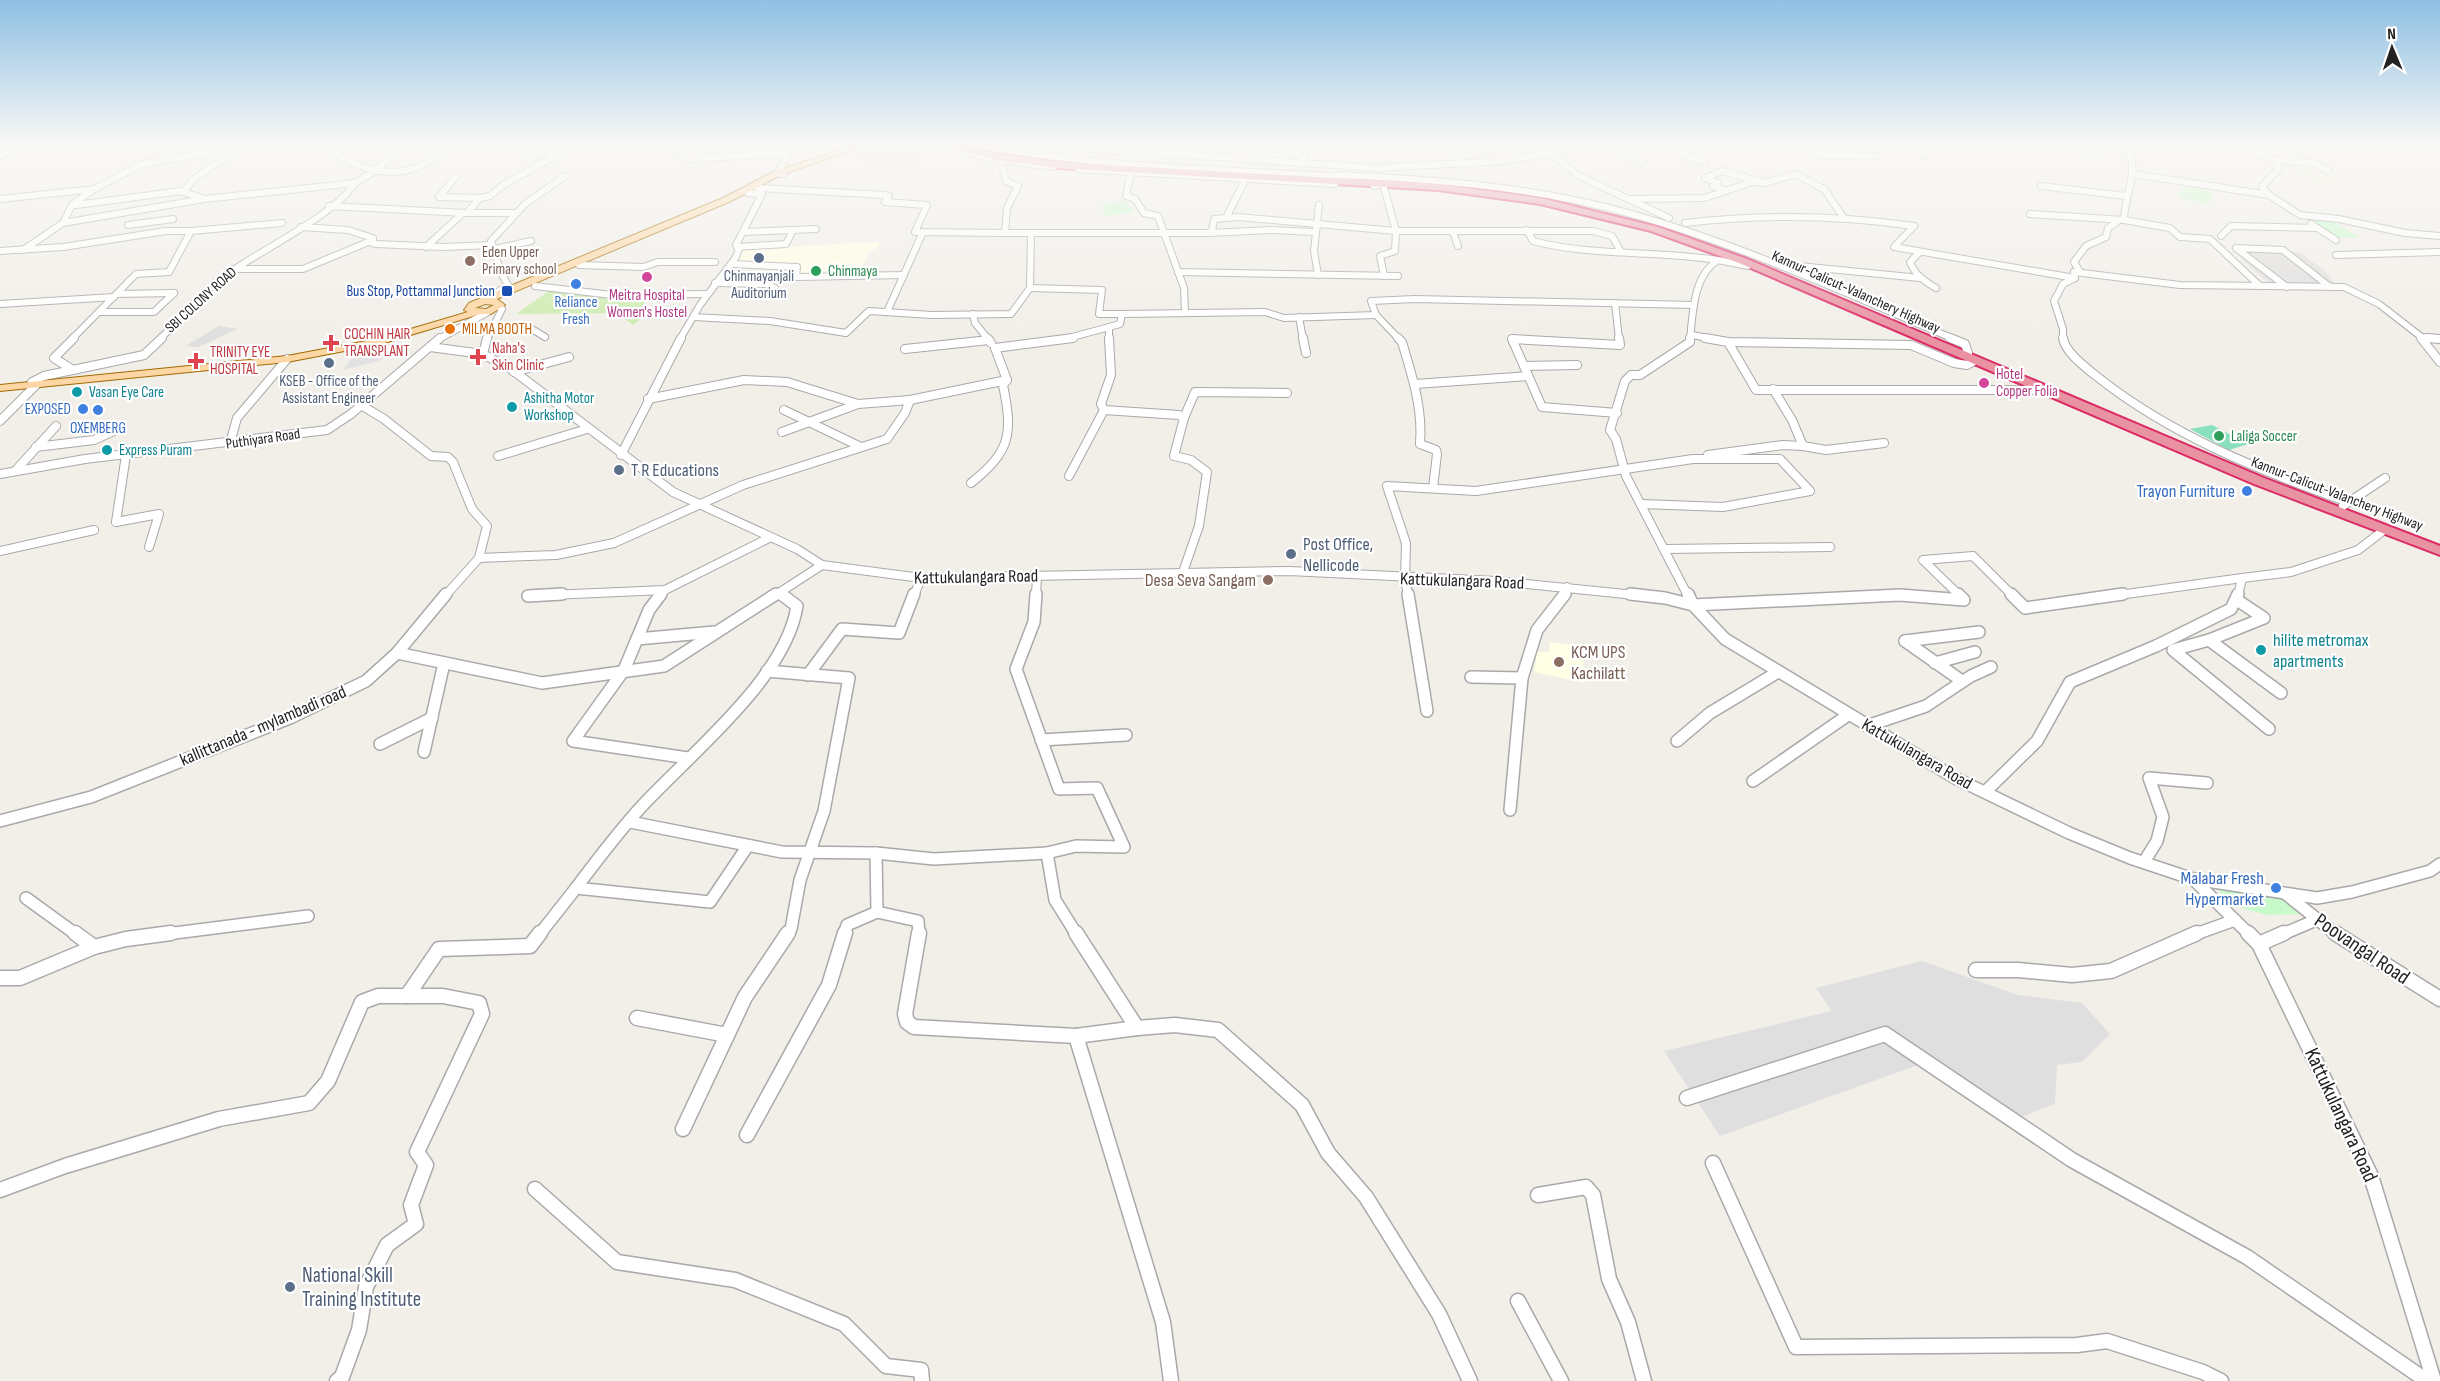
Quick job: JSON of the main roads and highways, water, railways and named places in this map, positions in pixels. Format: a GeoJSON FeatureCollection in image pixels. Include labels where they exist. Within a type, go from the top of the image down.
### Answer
{"type":"FeatureCollection","features":[{"type":"Feature","properties":{"kind":"highway","name":"Kannur-Calicut-Valanchery Highway"},"geometry":{"type":"LineString","coordinates":[[1575,208],[1663,232],[1766,271],[2148,429],[2440,542]]}},
{"type":"Feature","properties":{"kind":"highway","name":"Kannur-Calicut-Valanchery Highway"},"geometry":{"type":"LineString","coordinates":[[1589,208],[1630,218],[1729,250],[2042,390],[2259,482],[2440,551]]}},
{"type":"Feature","properties":{"kind":"main road"},"geometry":{"type":"LineString","coordinates":[[0,386],[287,359],[378,342],[474,309],[484,301],[706,208]]}},
{"type":"Feature","properties":{"kind":"main road"},"geometry":{"type":"LineString","coordinates":[[34,384],[235,363],[320,351],[386,336],[474,309],[488,312],[579,265],[712,208]]}},
{"type":"Feature","properties":{"kind":"main road"},"geometry":{"type":"LineString","coordinates":[[484,301],[500,305]]}},
{"type":"Feature","properties":{"kind":"place","name":"Chinmayanjali Auditorium"},"geometry":{"type":"Point","coordinates":[759,258]}},
{"type":"Feature","properties":{"kind":"place","name":"Eden Upper Primary school"},"geometry":{"type":"Point","coordinates":[470,261]}},
{"type":"Feature","properties":{"kind":"place","name":"Chinmaya"},"geometry":{"type":"Point","coordinates":[816,271]}},
{"type":"Feature","properties":{"kind":"place","name":"Meitra Hospital Women's Hostel"},"geometry":{"type":"Point","coordinates":[647,277]}},
{"type":"Feature","properties":{"kind":"place","name":"Reliance Fresh"},"geometry":{"type":"Point","coordinates":[576,284]}},
{"type":"Feature","properties":{"kind":"place","name":"Bus Stop, Pottammal Junction"},"geometry":{"type":"Point","coordinates":[507,291]}},
{"type":"Feature","properties":{"kind":"place","name":"MILMA BOOTH"},"geometry":{"type":"Point","coordinates":[450,329]}},
{"type":"Feature","properties":{"kind":"place","name":"COCHIN HAIR TRANSPLANT"},"geometry":{"type":"Point","coordinates":[331,343]}},
{"type":"Feature","properties":{"kind":"place","name":"Naha's Skin Clinic"},"geometry":{"type":"Point","coordinates":[478,357]}},
{"type":"Feature","properties":{"kind":"place","name":"TRINITY EYE HOSPITAL"},"geometry":{"type":"Point","coordinates":[196,361]}},
{"type":"Feature","properties":{"kind":"place","name":"KSEB - Office of the Assistant Engineer"},"geometry":{"type":"Point","coordinates":[329,363]}},
{"type":"Feature","properties":{"kind":"place","name":"Hotel Copper Folia"},"geometry":{"type":"Point","coordinates":[1984,383]}},
{"type":"Feature","properties":{"kind":"place","name":"Vasan Eye Care"},"geometry":{"type":"Point","coordinates":[77,392]}},
{"type":"Feature","properties":{"kind":"place","name":"Ashitha Motor Workshop"},"geometry":{"type":"Point","coordinates":[512,407]}},
{"type":"Feature","properties":{"kind":"place","name":"EXPOSED"},"geometry":{"type":"Point","coordinates":[83,409]}},
{"type":"Feature","properties":{"kind":"place","name":"OXEMBERG"},"geometry":{"type":"Point","coordinates":[98,410]}},
{"type":"Feature","properties":{"kind":"place","name":"Laliga Soccer"},"geometry":{"type":"Point","coordinates":[2219,436]}},
{"type":"Feature","properties":{"kind":"place","name":"Express Puram"},"geometry":{"type":"Point","coordinates":[107,450]}},
{"type":"Feature","properties":{"kind":"place","name":"T R Educations"},"geometry":{"type":"Point","coordinates":[619,470]}},
{"type":"Feature","properties":{"kind":"place","name":"Trayon Furniture"},"geometry":{"type":"Point","coordinates":[2247,491]}},
{"type":"Feature","properties":{"kind":"place","name":"Post Office, Nellicode"},"geometry":{"type":"Point","coordinates":[1291,554]}},
{"type":"Feature","properties":{"kind":"place","name":"Desa Seva Sangam"},"geometry":{"type":"Point","coordinates":[1268,580]}},
{"type":"Feature","properties":{"kind":"place","name":"hilite metromax apartments"},"geometry":{"type":"Point","coordinates":[2261,650]}},
{"type":"Feature","properties":{"kind":"place","name":"KCM UPS Kachilatt"},"geometry":{"type":"Point","coordinates":[1559,662]}},
{"type":"Feature","properties":{"kind":"place","name":"Malabar Fresh Hypermarket"},"geometry":{"type":"Point","coordinates":[2276,888]}},
{"type":"Feature","properties":{"kind":"place","name":"National Skill Training Institute"},"geometry":{"type":"Point","coordinates":[290,1287]}}]}
